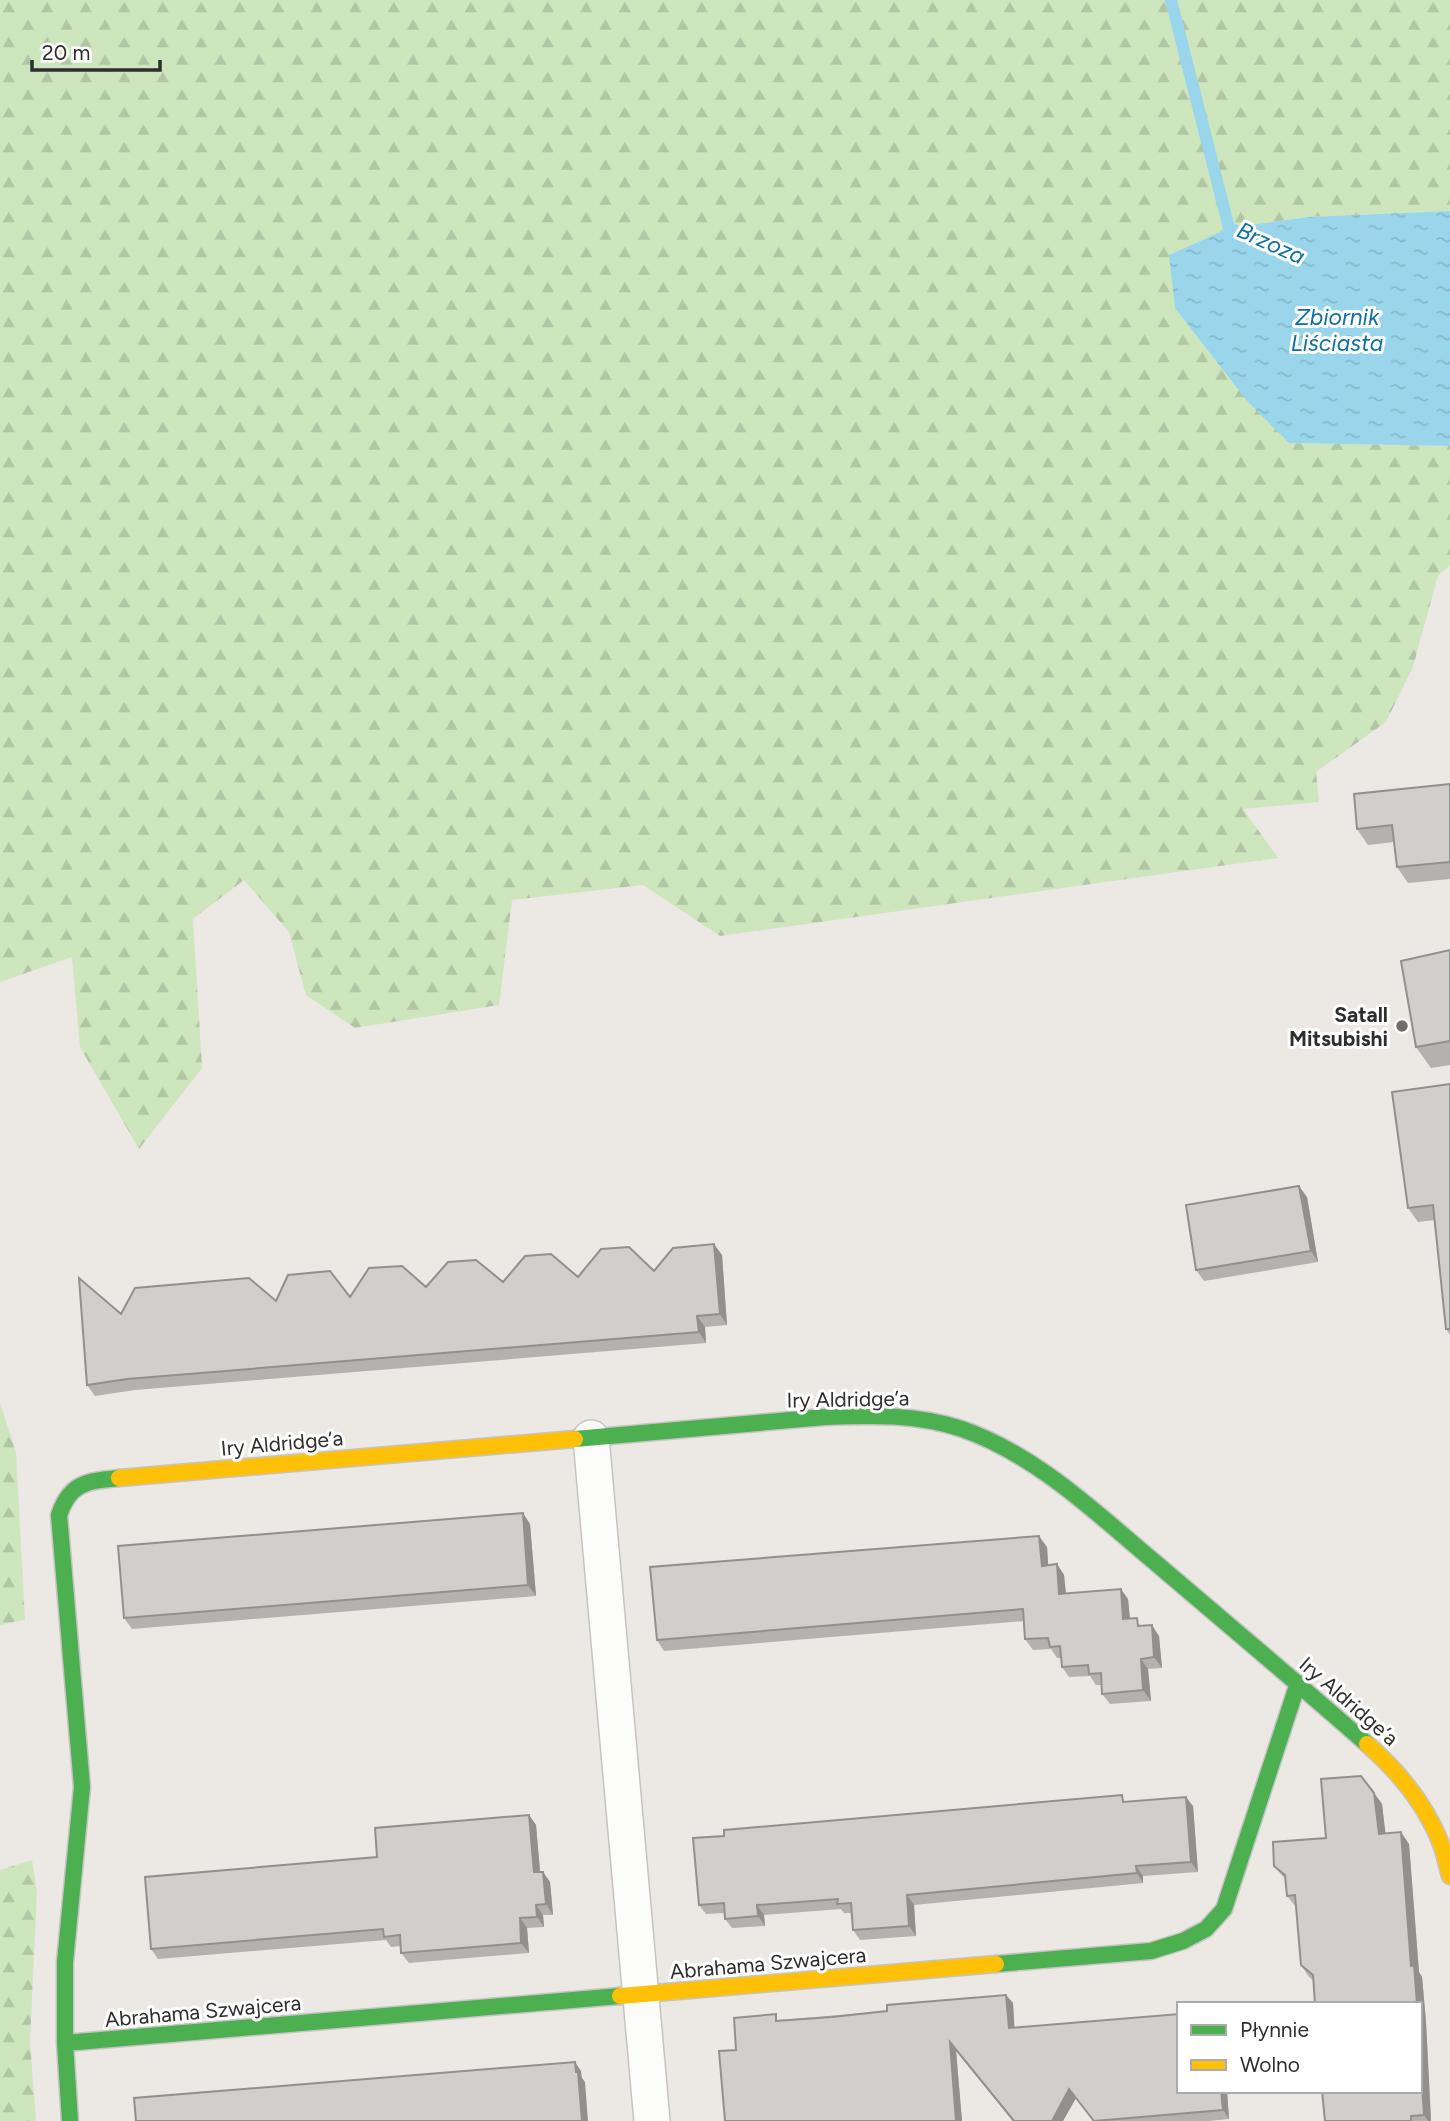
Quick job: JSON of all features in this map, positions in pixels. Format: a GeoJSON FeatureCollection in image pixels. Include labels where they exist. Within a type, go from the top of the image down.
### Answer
{"type":"FeatureCollection","features":[{"type":"Feature","properties":{"kind":"street","name":"Iry Aldridge’a"},"geometry":{"type":"LineString","coordinates":[[65,2043],[65,1962],[82,1787],[59,1515],[67,1496],[76,1487],[89,1481],[862,1415],[922,1419],[972,1433],[1020,1457],[1071,1492],[1381,1756],[1422,1806],[1441,1844],[1450,1876]]}},
{"type":"Feature","properties":{"kind":"street"},"geometry":{"type":"LineString","coordinates":[[591,1438],[652,2121]]}},
{"type":"Feature","properties":{"kind":"street","name":"Abrahama Szwajcera"},"geometry":{"type":"LineString","coordinates":[[65,2043],[1151,1951],[1183,1941],[1206,1929],[1224,1909],[1298,1683]]}},
{"type":"Feature","properties":{"kind":"street"},"geometry":{"type":"LineString","coordinates":[[65,2043],[70,2121]]}},
{"type":"Feature","properties":{"kind":"green space"},"geometry":{"type":"Polygon","coordinates":[[[0,0],[1450,0],[1450,211],[1308,217],[1229,228],[1169,255],[1289,443],[1450,446],[1450,566],[1438,575],[1413,667],[1386,722],[1316,772],[1319,802],[1243,809],[1278,858],[720,936],[643,885],[512,900],[499,1005],[355,1028],[306,995],[289,932],[244,880],[193,919],[202,1068],[139,1149],[80,1047],[72,957],[0,982],[0,0]]]}},
{"type":"Feature","properties":{"kind":"green space"},"geometry":{"type":"Polygon","coordinates":[[[0,1403],[16,1452],[25,1620],[0,1625],[0,1403]]]}},
{"type":"Feature","properties":{"kind":"green space"},"geometry":{"type":"Polygon","coordinates":[[[32,1860],[37,1891],[30,2042],[36,2121],[0,2121],[0,1870],[32,1860]]]}},
{"type":"Feature","properties":{"kind":"water","name":"Zbiornik Liściasta"},"geometry":{"type":"Polygon","coordinates":[[[1450,211],[1450,446],[1289,443],[1248,402],[1175,308],[1169,255],[1229,228],[1308,217],[1450,211]]]}},
{"type":"Feature","properties":{"kind":"building"},"geometry":{"type":"Polygon","coordinates":[[[1450,784],[1450,862],[1397,867],[1392,825],[1357,829],[1354,794],[1450,784]]]}},
{"type":"Feature","properties":{"kind":"building"},"geometry":{"type":"Polygon","coordinates":[[[1450,950],[1450,1041],[1416,1047],[1401,961],[1450,950]]]}},
{"type":"Feature","properties":{"kind":"building"},"geometry":{"type":"Polygon","coordinates":[[[1450,1084],[1450,1329],[1446,1329],[1433,1205],[1408,1208],[1392,1092],[1450,1084]]]}},
{"type":"Feature","properties":{"kind":"building"},"geometry":{"type":"Polygon","coordinates":[[[1299,1186],[1311,1251],[1196,1270],[1186,1205],[1299,1186]]]}},
{"type":"Feature","properties":{"kind":"building"},"geometry":{"type":"Polygon","coordinates":[[[714,1244],[720,1314],[697,1316],[699,1332],[127,1379],[87,1385],[79,1278],[121,1314],[135,1288],[249,1278],[276,1301],[288,1275],[330,1271],[350,1297],[369,1268],[402,1266],[426,1287],[448,1262],[476,1260],[503,1282],[525,1256],[551,1254],[578,1277],[601,1249],[629,1247],[654,1271],[673,1248],[714,1244]]]}},
{"type":"Feature","properties":{"kind":"building"},"geometry":{"type":"Polygon","coordinates":[[[523,1513],[528,1585],[124,1618],[118,1546],[523,1513]]]}},
{"type":"Feature","properties":{"kind":"building"},"geometry":{"type":"Polygon","coordinates":[[[1039,1536],[1042,1566],[1057,1564],[1059,1594],[1121,1589],[1123,1619],[1137,1618],[1138,1626],[1152,1625],[1154,1657],[1141,1659],[1143,1690],[1102,1694],[1101,1673],[1089,1674],[1088,1665],[1062,1667],[1060,1646],[1050,1647],[1048,1638],[1025,1639],[1023,1609],[657,1640],[650,1567],[1039,1536]]]}},
{"type":"Feature","properties":{"kind":"building"},"geometry":{"type":"Polygon","coordinates":[[[1361,1776],[1374,1793],[1379,1834],[1401,1832],[1411,1966],[1414,1965],[1417,2002],[1315,2002],[1313,1975],[1301,1965],[1295,1895],[1287,1896],[1285,1875],[1274,1866],[1273,1842],[1326,1838],[1321,1779],[1361,1776]]]}},
{"type":"Feature","properties":{"kind":"building"},"geometry":{"type":"Polygon","coordinates":[[[1122,1795],[1123,1802],[1186,1797],[1191,1862],[1136,1866],[1137,1873],[907,1895],[909,1926],[853,1930],[851,1903],[837,1904],[838,1899],[757,1905],[758,1916],[725,1919],[724,1903],[699,1905],[693,1838],[724,1836],[724,1830],[1122,1795]]]}},
{"type":"Feature","properties":{"kind":"building"},"geometry":{"type":"Polygon","coordinates":[[[529,1815],[534,1872],[543,1872],[546,1904],[536,1905],[537,1917],[520,1918],[521,1943],[401,1953],[400,1935],[384,1937],[383,1929],[151,1949],[145,1877],[377,1857],[375,1828],[529,1815]]]}},
{"type":"Feature","properties":{"kind":"building"},"geometry":{"type":"Polygon","coordinates":[[[1006,1995],[1009,2028],[1177,2014],[1177,2093],[1221,2093],[1223,2110],[1094,2121],[1069,2089],[1052,2121],[1014,2121],[950,2042],[956,2121],[725,2121],[719,2051],[736,2050],[734,2018],[776,2014],[776,2021],[832,2017],[887,2011],[887,2005],[1006,1995]]]}},
{"type":"Feature","properties":{"kind":"building"},"geometry":{"type":"Polygon","coordinates":[[[575,2062],[582,2121],[136,2121],[134,2098],[575,2062]]]}},
{"type":"Feature","properties":{"kind":"building"},"geometry":{"type":"Polygon","coordinates":[[[1422,2086],[1424,2115],[1411,2116],[1411,2121],[1325,2121],[1322,2093],[1422,2093],[1422,2086]]]}},
{"type":"Feature","properties":{"kind":"waterway","name":"Brzoza"},"geometry":{"type":"LineString","coordinates":[[1171,0],[1229,228],[1242,233]]}},
{"type":"Feature","properties":{"kind":"traffic: fast"},"geometry":{"type":"LineString","coordinates":[[575,1439],[842,1416],[911,1418],[962,1429],[1016,1454],[1065,1487],[1367,1744]]}},
{"type":"Feature","properties":{"kind":"traffic: fast"},"geometry":{"type":"LineString","coordinates":[[70,2121],[65,2043],[65,1962],[82,1787],[59,1515],[69,1496],[82,1485],[119,1478]]}},
{"type":"Feature","properties":{"kind":"traffic: fast"},"geometry":{"type":"LineString","coordinates":[[996,1964],[1151,1951],[1183,1941],[1206,1929],[1224,1909],[1298,1683]]}},
{"type":"Feature","properties":{"kind":"traffic: fast"},"geometry":{"type":"LineString","coordinates":[[65,2043],[620,1996]]}},
{"type":"Feature","properties":{"kind":"traffic: slow"},"geometry":{"type":"LineString","coordinates":[[119,1478],[575,1439]]}},
{"type":"Feature","properties":{"kind":"traffic: slow"},"geometry":{"type":"LineString","coordinates":[[1367,1744],[1400,1777],[1419,1802],[1441,1844],[1450,1876]]}},
{"type":"Feature","properties":{"kind":"traffic: slow"},"geometry":{"type":"LineString","coordinates":[[620,1996],[996,1964]]}},
{"type":"Feature","properties":{"kind":"place","name":"Satall Mitsubishi"},"geometry":{"type":"Point","coordinates":[1402,1026]}}]}
